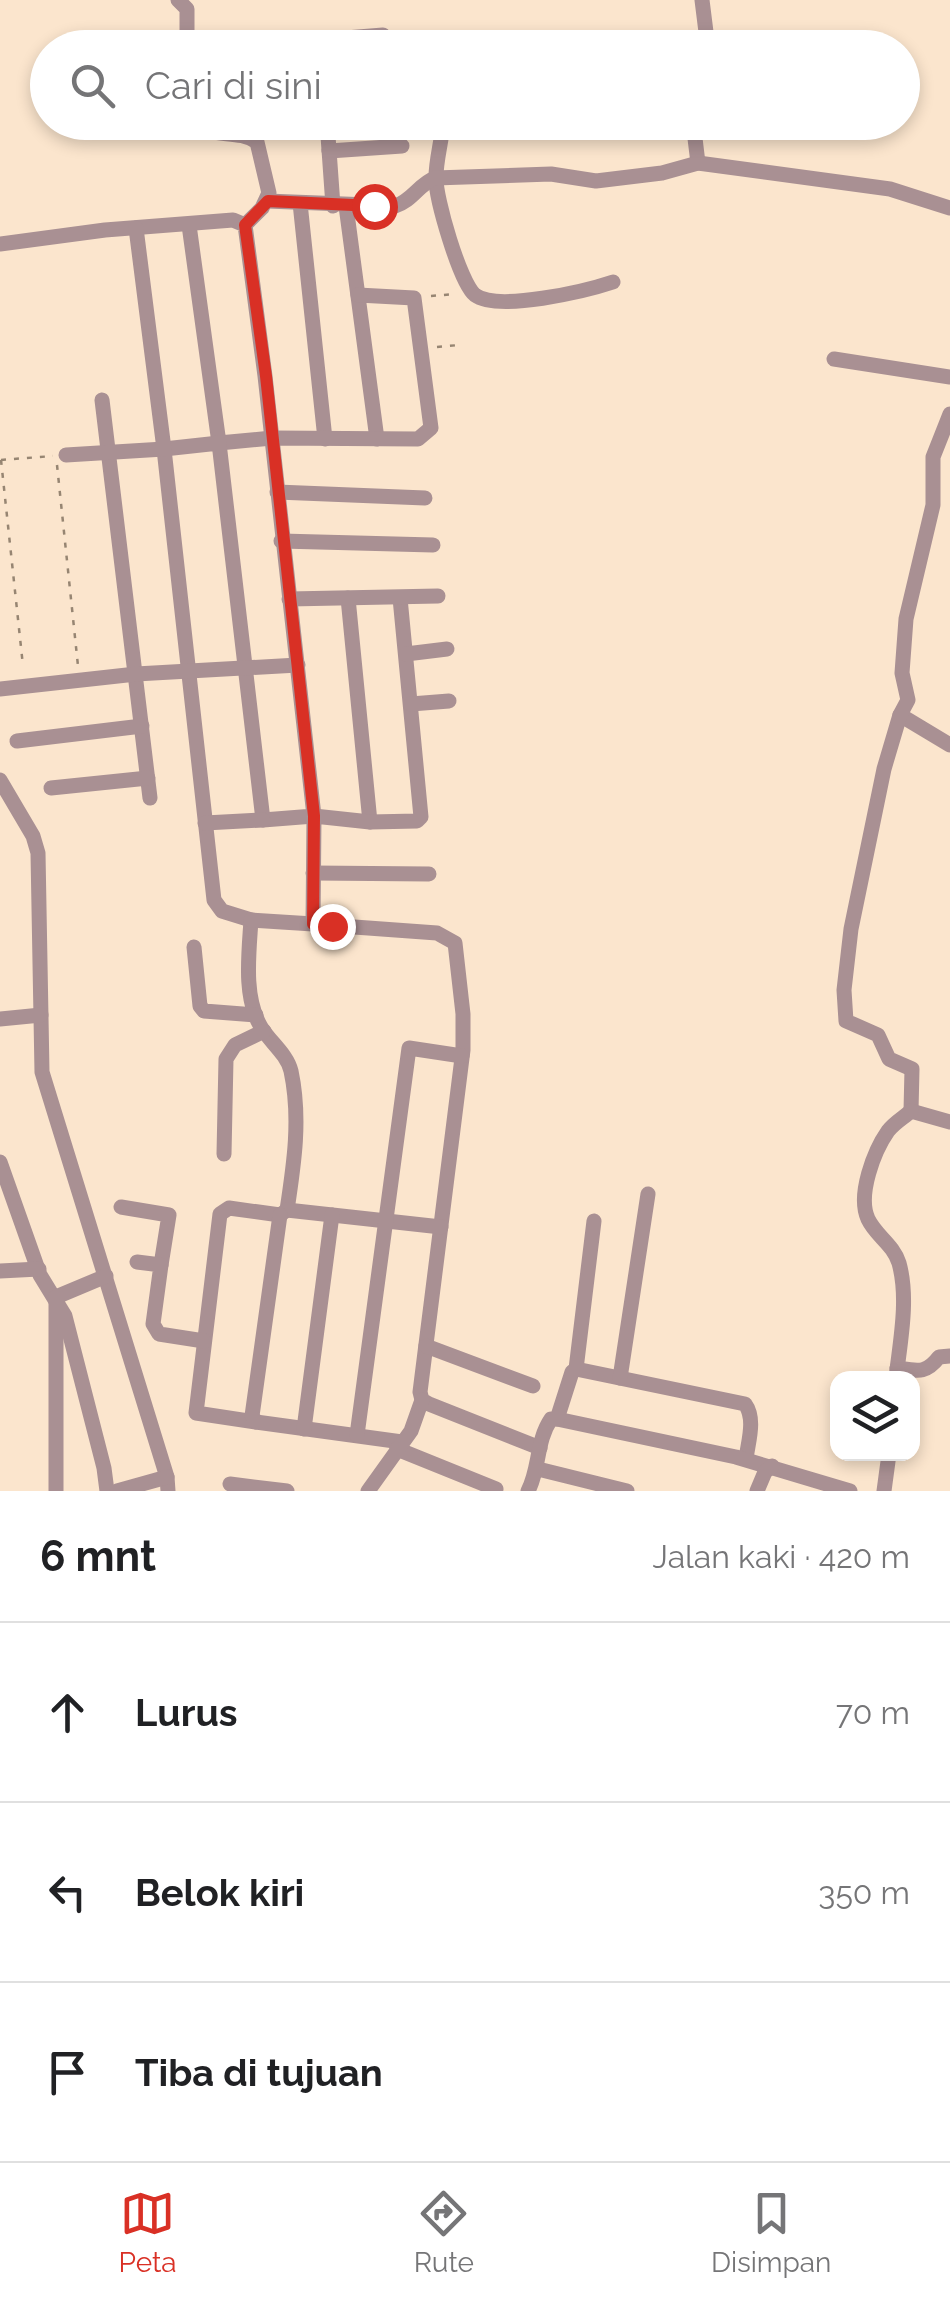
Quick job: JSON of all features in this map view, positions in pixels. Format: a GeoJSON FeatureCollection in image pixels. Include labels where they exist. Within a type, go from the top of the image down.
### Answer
{"type":"FeatureCollection","features":[{"type":"Feature","properties":{"kind":"street"},"geometry":{"type":"LineString","coordinates":[[178,0],[187,8],[187,30]]}},
{"type":"Feature","properties":{"kind":"street"},"geometry":{"type":"LineString","coordinates":[[702,0],[706,30]]}},
{"type":"Feature","properties":{"kind":"street"},"geometry":{"type":"LineString","coordinates":[[245,225],[268,201],[269,193],[257,142],[253,140]]}},
{"type":"Feature","properties":{"kind":"street"},"geometry":{"type":"LineString","coordinates":[[328,140],[358,295],[377,439]]}},
{"type":"Feature","properties":{"kind":"street"},"geometry":{"type":"LineString","coordinates":[[441,140],[436,178],[442,214],[466,283],[474,294],[487,300],[549,298],[613,282]]}},
{"type":"Feature","properties":{"kind":"street"},"geometry":{"type":"LineString","coordinates":[[695,140],[698,163]]}},
{"type":"Feature","properties":{"kind":"street"},"geometry":{"type":"LineString","coordinates":[[329,151],[402,146]]}},
{"type":"Feature","properties":{"kind":"street"},"geometry":{"type":"LineString","coordinates":[[268,201],[340,206],[404,203],[421,185],[436,178],[550,174],[596,181],[662,173],[698,163],[890,189],[950,208]]}},
{"type":"Feature","properties":{"kind":"street"},"geometry":{"type":"LineString","coordinates":[[300,204],[325,438]]}},
{"type":"Feature","properties":{"kind":"street"},"geometry":{"type":"LineString","coordinates":[[0,244],[232,220],[245,225]]}},
{"type":"Feature","properties":{"kind":"street"},"geometry":{"type":"LineString","coordinates":[[188,225],[219,444],[263,820]]}},
{"type":"Feature","properties":{"kind":"street"},"geometry":{"type":"LineString","coordinates":[[245,225],[314,816],[313,924]]}},
{"type":"Feature","properties":{"kind":"street"},"geometry":{"type":"LineString","coordinates":[[136,228],[214,900],[222,911],[251,920],[437,933],[455,943],[463,1014],[462,1056],[422,1400],[410,1432],[368,1491]]}},
{"type":"Feature","properties":{"kind":"street"},"geometry":{"type":"LineString","coordinates":[[66,455],[272,438],[418,439],[430,428],[414,298],[358,295]]}},
{"type":"Feature","properties":{"kind":"street"},"geometry":{"type":"LineString","coordinates":[[834,359],[950,376]]}},
{"type":"Feature","properties":{"kind":"street"},"geometry":{"type":"LineString","coordinates":[[102,400],[150,798]]}},
{"type":"Feature","properties":{"kind":"street"},"geometry":{"type":"LineString","coordinates":[[911,1110],[912,1069],[889,1059],[878,1035],[846,1021],[844,990],[851,929],[871,827],[900,715],[908,700],[902,673],[906,619],[933,504],[933,458],[950,414]]}},
{"type":"Feature","properties":{"kind":"street"},"geometry":{"type":"LineString","coordinates":[[278,492],[425,498]]}},
{"type":"Feature","properties":{"kind":"street"},"geometry":{"type":"LineString","coordinates":[[282,541],[433,545]]}},
{"type":"Feature","properties":{"kind":"street"},"geometry":{"type":"LineString","coordinates":[[289,598],[438,596]]}},
{"type":"Feature","properties":{"kind":"street"},"geometry":{"type":"LineString","coordinates":[[348,598],[370,822]]}},
{"type":"Feature","properties":{"kind":"street"},"geometry":{"type":"LineString","coordinates":[[205,822],[314,816],[417,822],[421,817],[400,598]]}},
{"type":"Feature","properties":{"kind":"street"},"geometry":{"type":"LineString","coordinates":[[406,654],[447,649]]}},
{"type":"Feature","properties":{"kind":"street"},"geometry":{"type":"LineString","coordinates":[[0,689],[136,674],[298,665]]}},
{"type":"Feature","properties":{"kind":"street"},"geometry":{"type":"LineString","coordinates":[[411,704],[449,702]]}},
{"type":"Feature","properties":{"kind":"street"},"geometry":{"type":"LineString","coordinates":[[900,715],[950,745]]}},
{"type":"Feature","properties":{"kind":"street"},"geometry":{"type":"LineString","coordinates":[[17,740],[142,726]]}},
{"type":"Feature","properties":{"kind":"street"},"geometry":{"type":"LineString","coordinates":[[50,788],[148,778]]}},
{"type":"Feature","properties":{"kind":"street"},"geometry":{"type":"LineString","coordinates":[[0,780],[4,801],[32,836],[38,853],[42,1072],[167,1484],[116,1491]]}},
{"type":"Feature","properties":{"kind":"street"},"geometry":{"type":"LineString","coordinates":[[312,873],[429,874]]}},
{"type":"Feature","properties":{"kind":"street"},"geometry":{"type":"LineString","coordinates":[[251,920],[249,984],[256,1015],[291,1072],[297,1148],[252,1405],[256,1422]]}},
{"type":"Feature","properties":{"kind":"street"},"geometry":{"type":"LineString","coordinates":[[194,947],[200,1006],[204,1011],[256,1015]]}},
{"type":"Feature","properties":{"kind":"street"},"geometry":{"type":"LineString","coordinates":[[0,1019],[41,1015]]}},
{"type":"Feature","properties":{"kind":"street"},"geometry":{"type":"LineString","coordinates":[[224,1154],[226,1059],[235,1045],[264,1030]]}},
{"type":"Feature","properties":{"kind":"street"},"geometry":{"type":"LineString","coordinates":[[357,1435],[409,1048],[462,1056]]}},
{"type":"Feature","properties":{"kind":"street"},"geometry":{"type":"LineString","coordinates":[[911,1110],[950,1122]]}},
{"type":"Feature","properties":{"kind":"street"},"geometry":{"type":"LineString","coordinates":[[897,1371],[902,1314],[900,1265],[888,1242],[868,1220],[865,1203],[882,1141],[894,1123],[911,1110]]}},
{"type":"Feature","properties":{"kind":"street"},"geometry":{"type":"LineString","coordinates":[[0,1162],[38,1270],[64,1316],[108,1491]]}},
{"type":"Feature","properties":{"kind":"street"},"geometry":{"type":"LineString","coordinates":[[620,1378],[648,1194]]}},
{"type":"Feature","properties":{"kind":"street"},"geometry":{"type":"LineString","coordinates":[[120,1208],[168,1214],[153,1324],[159,1334],[204,1341]]}},
{"type":"Feature","properties":{"kind":"street"},"geometry":{"type":"LineString","coordinates":[[441,1227],[228,1208],[220,1214],[196,1413],[357,1435],[399,1446],[496,1488]]}},
{"type":"Feature","properties":{"kind":"street"},"geometry":{"type":"LineString","coordinates":[[304,1429],[332,1215]]}},
{"type":"Feature","properties":{"kind":"street"},"geometry":{"type":"LineString","coordinates":[[558,1419],[576,1369],[594,1221]]}},
{"type":"Feature","properties":{"kind":"street"},"geometry":{"type":"LineString","coordinates":[[138,1262],[161,1265]]}},
{"type":"Feature","properties":{"kind":"street"},"geometry":{"type":"LineString","coordinates":[[0,1271],[38,1270]]}},
{"type":"Feature","properties":{"kind":"street"},"geometry":{"type":"LineString","coordinates":[[56,1296],[106,1276]]}},
{"type":"Feature","properties":{"kind":"street"},"geometry":{"type":"LineString","coordinates":[[56,1296],[56,1491]]}},
{"type":"Feature","properties":{"kind":"street"},"geometry":{"type":"LineString","coordinates":[[426,1346],[533,1386]]}},
{"type":"Feature","properties":{"kind":"street"},"geometry":{"type":"LineString","coordinates":[[920,1372],[929,1370],[939,1357],[950,1356]]}},
{"type":"Feature","properties":{"kind":"street"},"geometry":{"type":"LineString","coordinates":[[576,1369],[745,1404],[751,1420],[746,1460]]}},
{"type":"Feature","properties":{"kind":"street"},"geometry":{"type":"LineString","coordinates":[[422,1400],[540,1448]]}},
{"type":"Feature","properties":{"kind":"street"},"geometry":{"type":"LineString","coordinates":[[528,1491],[538,1469],[546,1427],[552,1419],[772,1466],[850,1491]]}},
{"type":"Feature","properties":{"kind":"street"},"geometry":{"type":"LineString","coordinates":[[884,1491],[887,1461]]}},
{"type":"Feature","properties":{"kind":"street"},"geometry":{"type":"LineString","coordinates":[[758,1491],[765,1472],[772,1466]]}},
{"type":"Feature","properties":{"kind":"street"},"geometry":{"type":"LineString","coordinates":[[538,1469],[627,1491]]}},
{"type":"Feature","properties":{"kind":"street"},"geometry":{"type":"LineString","coordinates":[[230,1484],[287,1491]]}},
{"type":"Feature","properties":{"kind":"path"},"geometry":{"type":"LineString","coordinates":[[414,298],[456,294]]}},
{"type":"Feature","properties":{"kind":"path"},"geometry":{"type":"LineString","coordinates":[[421,349],[459,345]]}},
{"type":"Feature","properties":{"kind":"path"},"geometry":{"type":"LineString","coordinates":[[23,666],[1,460],[56,456],[79,672]]}},
{"type":"Feature","properties":{"kind":"route"},"geometry":{"type":"LineString","coordinates":[[332,926],[313,924],[314,816],[266,376],[245,225],[268,201],[374,206]]}}]}
